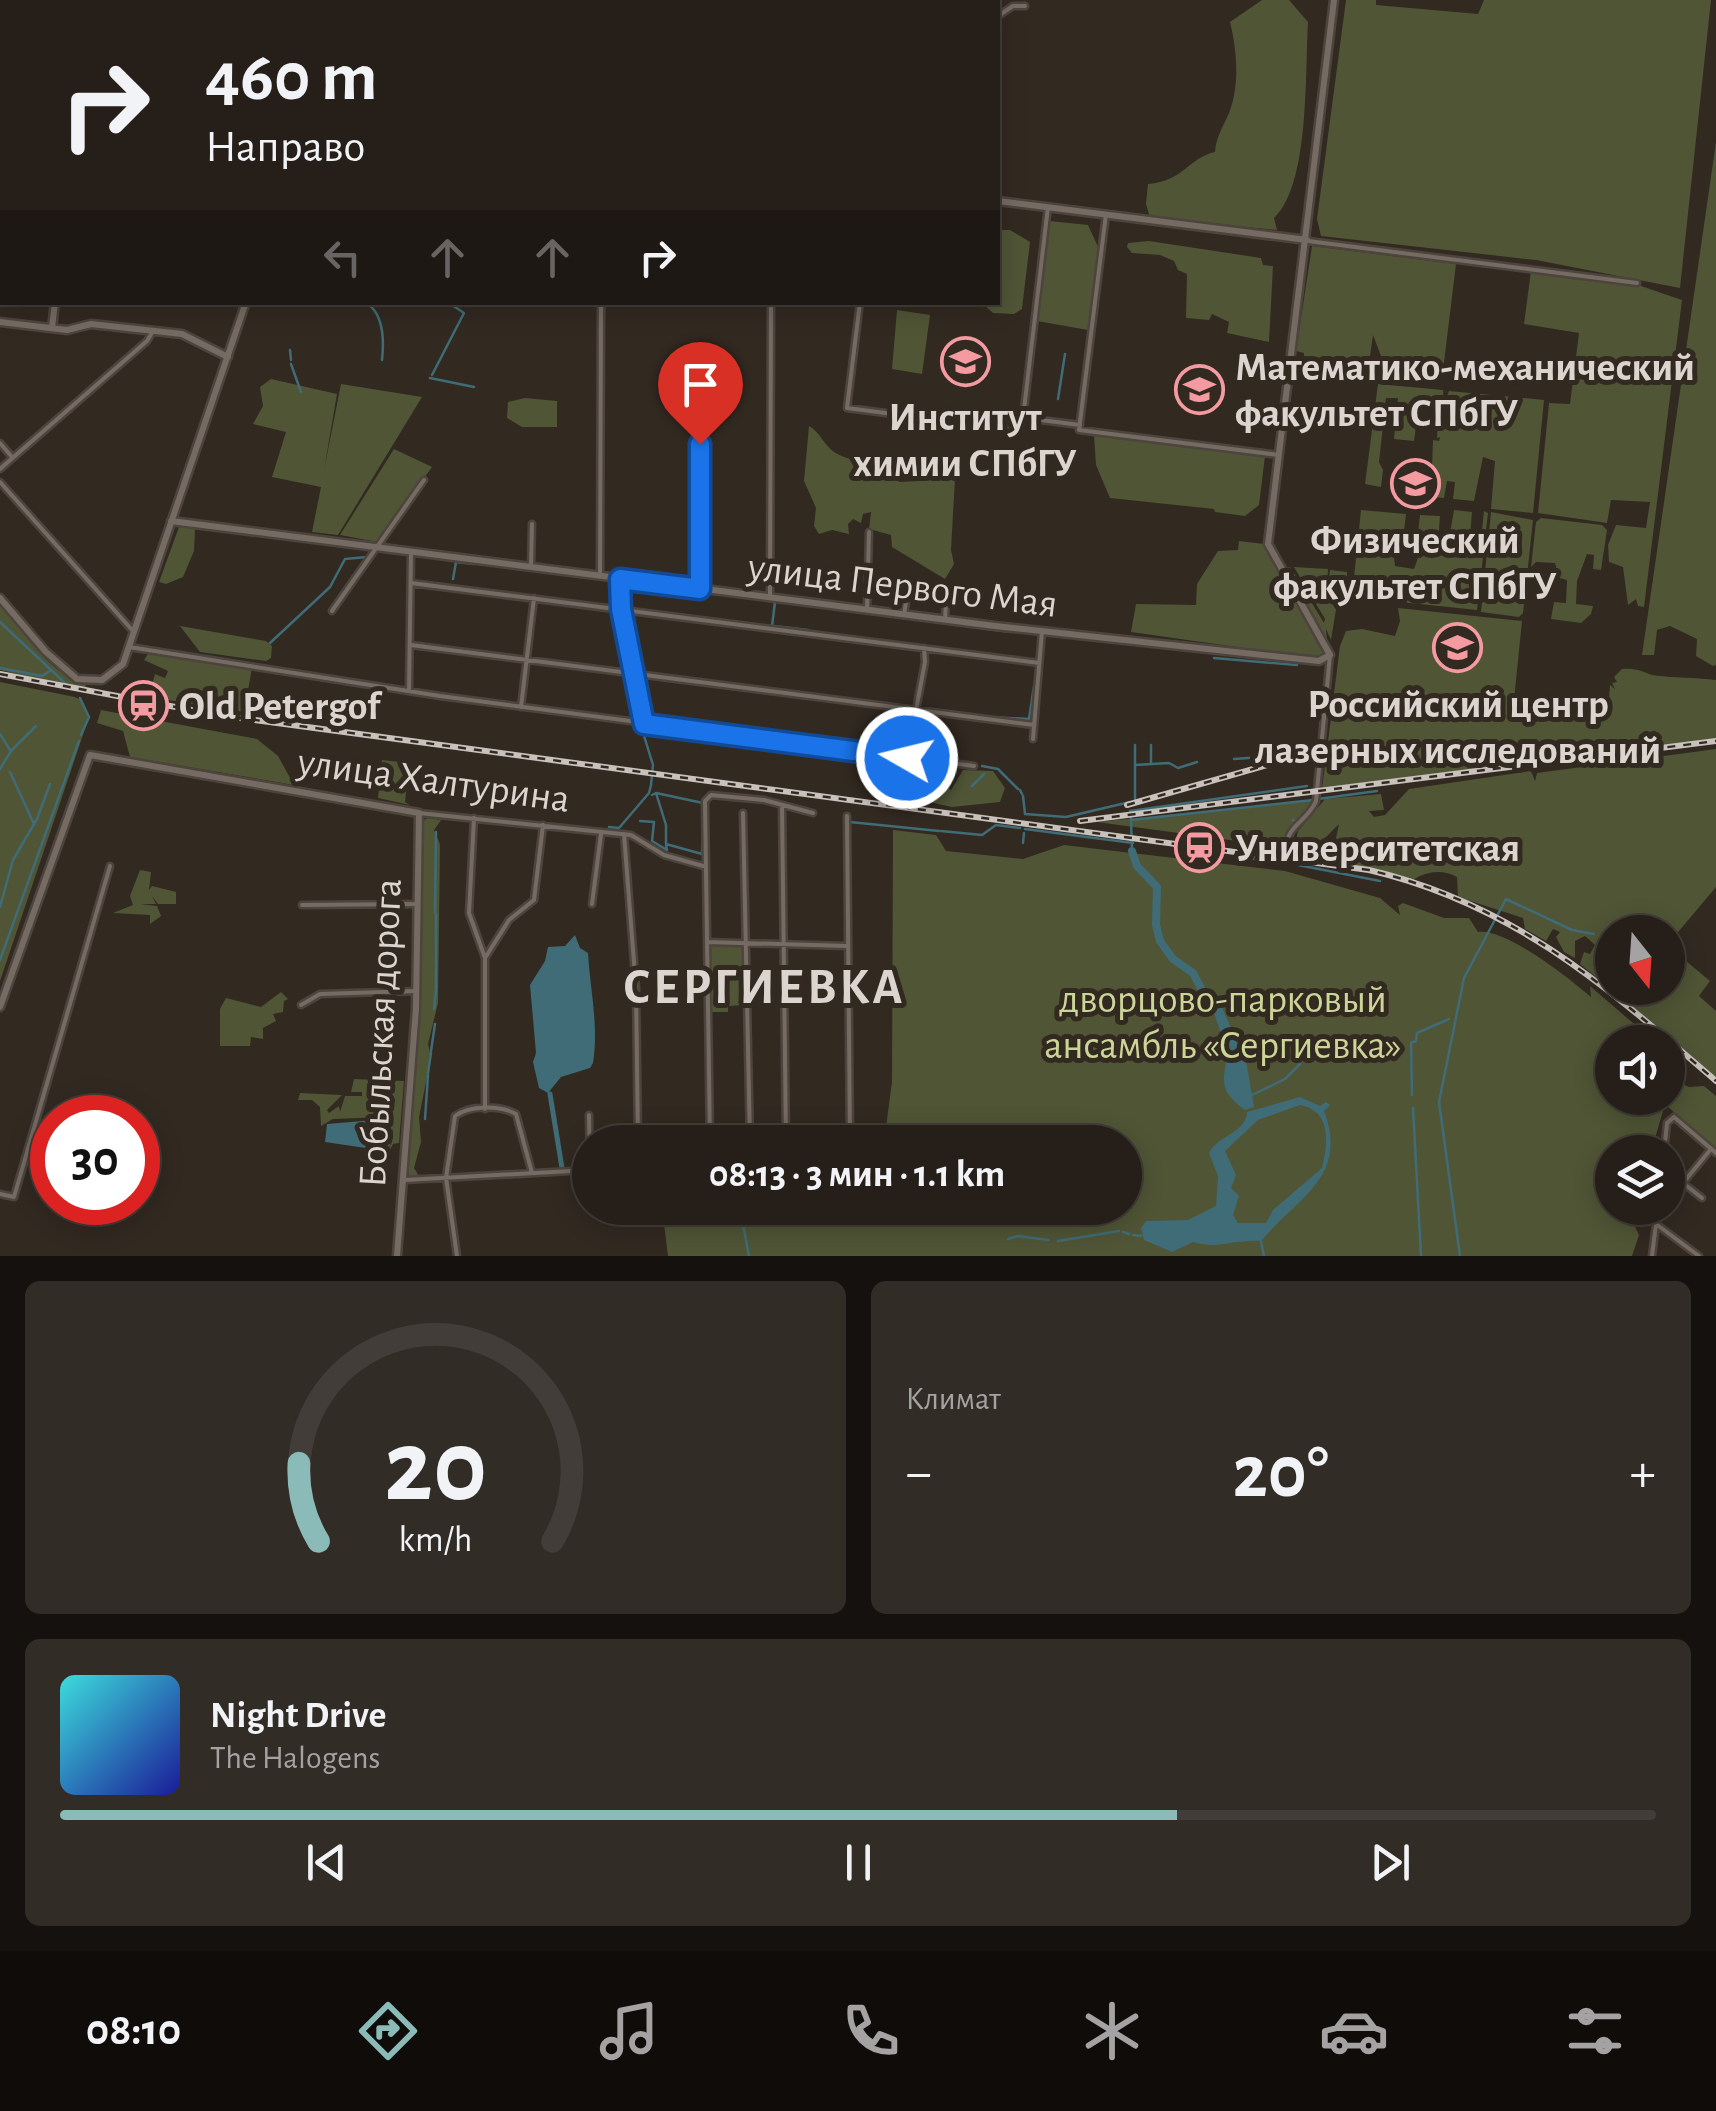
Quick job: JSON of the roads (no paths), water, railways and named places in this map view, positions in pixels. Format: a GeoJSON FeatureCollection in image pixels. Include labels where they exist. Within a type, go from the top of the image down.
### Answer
{"type":"FeatureCollection","features":[{"type":"Feature","properties":{"kind":"street"},"geometry":{"type":"LineString","coordinates":[[1286,847],[1289,832],[1308,815],[1316,801],[1330,654],[1269,548],[1336,0]]}},
{"type":"Feature","properties":{"kind":"street"},"geometry":{"type":"LineString","coordinates":[[1000,15],[1014,6],[1025,6]]}},
{"type":"Feature","properties":{"kind":"street"},"geometry":{"type":"LineString","coordinates":[[1000,203],[1637,283]]}},
{"type":"Feature","properties":{"kind":"street"},"geometry":{"type":"LineString","coordinates":[[860,305],[847,408],[1016,430],[1022,421],[1048,209]]}},
{"type":"Feature","properties":{"kind":"street"},"geometry":{"type":"LineString","coordinates":[[1079,427],[1106,216]]}},
{"type":"Feature","properties":{"kind":"street"},"geometry":{"type":"LineString","coordinates":[[52,328],[55,305]]}},
{"type":"Feature","properties":{"kind":"street"},"geometry":{"type":"LineString","coordinates":[[0,598],[65,670],[88,682],[112,675],[122,664],[245,305]]}},
{"type":"Feature","properties":{"kind":"street"},"geometry":{"type":"LineString","coordinates":[[600,576],[601,305]]}},
{"type":"Feature","properties":{"kind":"street"},"geometry":{"type":"LineString","coordinates":[[770,598],[771,305]]}},
{"type":"Feature","properties":{"kind":"street"},"geometry":{"type":"LineString","coordinates":[[0,322],[66,330],[91,324],[186,335],[228,357]]}},
{"type":"Feature","properties":{"kind":"street"},"geometry":{"type":"LineString","coordinates":[[0,468],[147,341],[153,331]]}},
{"type":"Feature","properties":{"kind":"street"},"geometry":{"type":"LineString","coordinates":[[700,410],[700,589]]}},
{"type":"Feature","properties":{"kind":"street"},"geometry":{"type":"LineString","coordinates":[[1022,421],[1279,455]]}},
{"type":"Feature","properties":{"kind":"street"},"geometry":{"type":"LineString","coordinates":[[0,443],[12,457]]}},
{"type":"Feature","properties":{"kind":"street"},"geometry":{"type":"LineString","coordinates":[[332,611],[424,480]]}},
{"type":"Feature","properties":{"kind":"street"},"geometry":{"type":"LineString","coordinates":[[0,482],[133,630]]}},
{"type":"Feature","properties":{"kind":"street","name":"улица Первого Мая"},"geometry":{"type":"LineString","coordinates":[[170,521],[1306,662],[1330,654]]}},
{"type":"Feature","properties":{"kind":"street"},"geometry":{"type":"LineString","coordinates":[[530,568],[532,524]]}},
{"type":"Feature","properties":{"kind":"street"},"geometry":{"type":"LineString","coordinates":[[867,610],[868,532]]}},
{"type":"Feature","properties":{"kind":"street"},"geometry":{"type":"LineString","coordinates":[[410,690],[411,552]]}},
{"type":"Feature","properties":{"kind":"street"},"geometry":{"type":"LineString","coordinates":[[620,579],[621,609],[644,724]]}},
{"type":"Feature","properties":{"kind":"street"},"geometry":{"type":"LineString","coordinates":[[411,583],[1039,663]]}},
{"type":"Feature","properties":{"kind":"street"},"geometry":{"type":"LineString","coordinates":[[904,615],[907,595]]}},
{"type":"Feature","properties":{"kind":"street"},"geometry":{"type":"LineString","coordinates":[[521,707],[534,598]]}},
{"type":"Feature","properties":{"kind":"street"},"geometry":{"type":"LineString","coordinates":[[945,620],[946,602]]}},
{"type":"Feature","properties":{"kind":"street"},"geometry":{"type":"LineString","coordinates":[[1033,739],[1042,631]]}},
{"type":"Feature","properties":{"kind":"street"},"geometry":{"type":"LineString","coordinates":[[411,644],[1034,725]]}},
{"type":"Feature","properties":{"kind":"street"},"geometry":{"type":"LineString","coordinates":[[129,648],[521,707],[974,766]]}},
{"type":"Feature","properties":{"kind":"street"},"geometry":{"type":"LineString","coordinates":[[907,758],[924,648]]}},
{"type":"Feature","properties":{"kind":"street","name":"улица Халтурина"},"geometry":{"type":"LineString","coordinates":[[0,1007],[90,755],[419,813],[636,836],[664,855],[703,866]]}},
{"type":"Feature","properties":{"kind":"street"},"geometry":{"type":"LineString","coordinates":[[710,1125],[703,866],[707,796],[813,813]]}},
{"type":"Feature","properties":{"kind":"street"},"geometry":{"type":"LineString","coordinates":[[782,805],[786,1125]]}},
{"type":"Feature","properties":{"kind":"street","name":"Бобыльская дорога"},"geometry":{"type":"LineString","coordinates":[[397,1256],[417,991],[419,813]]}},
{"type":"Feature","properties":{"kind":"street"},"geometry":{"type":"LineString","coordinates":[[743,813],[750,1125]]}},
{"type":"Feature","properties":{"kind":"street"},"geometry":{"type":"LineString","coordinates":[[846,816],[850,1125]]}},
{"type":"Feature","properties":{"kind":"street"},"geometry":{"type":"LineString","coordinates":[[474,818],[469,913],[484,958],[485,1109]]}},
{"type":"Feature","properties":{"kind":"street"},"geometry":{"type":"LineString","coordinates":[[484,958],[510,920],[534,900],[543,826]]}},
{"type":"Feature","properties":{"kind":"street"},"geometry":{"type":"LineString","coordinates":[[592,904],[601,832]]}},
{"type":"Feature","properties":{"kind":"street"},"geometry":{"type":"LineString","coordinates":[[624,834],[636,988],[638,1125]]}},
{"type":"Feature","properties":{"kind":"street"},"geometry":{"type":"LineString","coordinates":[[0,1194],[14,1197],[110,866]]}},
{"type":"Feature","properties":{"kind":"street"},"geometry":{"type":"LineString","coordinates":[[302,905],[418,904]]}},
{"type":"Feature","properties":{"kind":"street"},"geometry":{"type":"LineString","coordinates":[[478,942],[494,944]]}},
{"type":"Feature","properties":{"kind":"street"},"geometry":{"type":"LineString","coordinates":[[707,942],[847,946]]}},
{"type":"Feature","properties":{"kind":"street"},"geometry":{"type":"LineString","coordinates":[[302,1005],[320,994],[417,991]]}},
{"type":"Feature","properties":{"kind":"street"},"geometry":{"type":"LineString","coordinates":[[456,1256],[446,1178],[453,1120],[464,1110],[504,1108],[516,1114],[532,1173]]}},
{"type":"Feature","properties":{"kind":"street"},"geometry":{"type":"LineString","coordinates":[[589,1115],[589,1125]]}},
{"type":"Feature","properties":{"kind":"street"},"geometry":{"type":"LineString","coordinates":[[1667,1135],[1670,1117],[1714,1151],[1685,1181]]}},
{"type":"Feature","properties":{"kind":"street"},"geometry":{"type":"LineString","coordinates":[[401,1180],[572,1171]]}},
{"type":"Feature","properties":{"kind":"street"},"geometry":{"type":"LineString","coordinates":[[1685,1185],[1702,1198]]}},
{"type":"Feature","properties":{"kind":"street"},"geometry":{"type":"LineString","coordinates":[[1652,1256],[1656,1225]]}},
{"type":"Feature","properties":{"kind":"street"},"geometry":{"type":"LineString","coordinates":[[1657,1225],[1700,1256]]}},
{"type":"Feature","properties":{"kind":"water"},"geometry":{"type":"Polygon","coordinates":[[[575,935],[580,948],[588,953],[595,1021],[593,1063],[590,1068],[561,1077],[548,1093],[539,1088],[533,1062],[536,1053],[530,985],[545,961],[548,947],[565,946],[575,935]]]}},
{"type":"Feature","properties":{"kind":"water"},"geometry":{"type":"Polygon","coordinates":[[[1200,993],[1222,1007],[1247,1066],[1254,1107],[1245,1110],[1224,1085],[1228,1054],[1212,1007],[1200,993]]]}},
{"type":"Feature","properties":{"kind":"water"},"geometry":{"type":"Polygon","coordinates":[[[1300,1097],[1320,1106],[1326,1102],[1330,1105],[1324,1111],[1330,1153],[1316,1184],[1261,1241],[1211,1245],[1193,1242],[1172,1252],[1144,1240],[1141,1228],[1146,1221],[1188,1220],[1216,1206],[1218,1176],[1209,1153],[1242,1125],[1247,1112],[1300,1097]],[[1300,1105],[1258,1120],[1225,1151],[1236,1175],[1231,1188],[1239,1196],[1233,1215],[1238,1223],[1266,1223],[1273,1210],[1322,1168],[1325,1129],[1318,1114],[1300,1105]]]}},
{"type":"Feature","properties":{"kind":"water"},"geometry":{"type":"Polygon","coordinates":[[[374,1120],[392,1126],[386,1151],[325,1142],[327,1124],[374,1120]]]}},
{"type":"Feature","properties":{"kind":"waterway"},"geometry":{"type":"LineString","coordinates":[[369,305],[380,322],[382,360]]}},
{"type":"Feature","properties":{"kind":"waterway"},"geometry":{"type":"LineString","coordinates":[[432,375],[464,313],[452,305]]}},
{"type":"Feature","properties":{"kind":"waterway"},"geometry":{"type":"LineString","coordinates":[[604,307],[604,315]]}},
{"type":"Feature","properties":{"kind":"waterway"},"geometry":{"type":"LineString","coordinates":[[290,350],[291,360]]}},
{"type":"Feature","properties":{"kind":"waterway"},"geometry":{"type":"LineString","coordinates":[[1058,399],[1065,354]]}},
{"type":"Feature","properties":{"kind":"waterway"},"geometry":{"type":"LineString","coordinates":[[291,364],[301,392]]}},
{"type":"Feature","properties":{"kind":"waterway"},"geometry":{"type":"LineString","coordinates":[[430,378],[474,387]]}},
{"type":"Feature","properties":{"kind":"waterway"},"geometry":{"type":"LineString","coordinates":[[325,537],[329,538]]}},
{"type":"Feature","properties":{"kind":"waterway"},"geometry":{"type":"LineString","coordinates":[[336,539],[375,543]]}},
{"type":"Feature","properties":{"kind":"waterway"},"geometry":{"type":"LineString","coordinates":[[383,544],[410,548]]}},
{"type":"Feature","properties":{"kind":"waterway"},"geometry":{"type":"LineString","coordinates":[[270,643],[330,587],[345,559],[367,557]]}},
{"type":"Feature","properties":{"kind":"waterway"},"geometry":{"type":"LineString","coordinates":[[453,579],[456,562],[474,564]]}},
{"type":"Feature","properties":{"kind":"waterway"},"geometry":{"type":"LineString","coordinates":[[587,570],[597,572]]}},
{"type":"Feature","properties":{"kind":"waterway"},"geometry":{"type":"LineString","coordinates":[[614,581],[615,605]]}},
{"type":"Feature","properties":{"kind":"waterway"},"geometry":{"type":"LineString","coordinates":[[763,625],[772,626],[775,602]]}},
{"type":"Feature","properties":{"kind":"waterway"},"geometry":{"type":"LineString","coordinates":[[608,605],[619,606]]}},
{"type":"Feature","properties":{"kind":"waterway"},"geometry":{"type":"LineString","coordinates":[[618,612],[622,633]]}},
{"type":"Feature","properties":{"kind":"waterway"},"geometry":{"type":"LineString","coordinates":[[930,621],[1010,632]]}},
{"type":"Feature","properties":{"kind":"waterway"},"geometry":{"type":"LineString","coordinates":[[0,622],[66,684]]}},
{"type":"Feature","properties":{"kind":"waterway"},"geometry":{"type":"LineString","coordinates":[[774,626],[808,630]]}},
{"type":"Feature","properties":{"kind":"waterway"},"geometry":{"type":"LineString","coordinates":[[1214,658],[1297,665]]}},
{"type":"Feature","properties":{"kind":"waterway"},"geometry":{"type":"LineString","coordinates":[[0,668],[42,676],[51,670]]}},
{"type":"Feature","properties":{"kind":"waterway"},"geometry":{"type":"LineString","coordinates":[[637,676],[668,680]]}},
{"type":"Feature","properties":{"kind":"waterway"},"geometry":{"type":"LineString","coordinates":[[988,717],[1029,719],[1034,686]]}},
{"type":"Feature","properties":{"kind":"waterway"},"geometry":{"type":"LineString","coordinates":[[80,698],[89,717],[81,735]]}},
{"type":"Feature","properties":{"kind":"waterway"},"geometry":{"type":"LineString","coordinates":[[0,769],[11,751],[36,726]]}},
{"type":"Feature","properties":{"kind":"waterway"},"geometry":{"type":"LineString","coordinates":[[609,827],[619,828],[649,793],[653,765],[641,726]]}},
{"type":"Feature","properties":{"kind":"waterway"},"geometry":{"type":"LineString","coordinates":[[0,734],[10,750]]}},
{"type":"Feature","properties":{"kind":"waterway"},"geometry":{"type":"LineString","coordinates":[[0,960],[79,741]]}},
{"type":"Feature","properties":{"kind":"waterway"},"geometry":{"type":"LineString","coordinates":[[1135,745],[1135,799]]}},
{"type":"Feature","properties":{"kind":"waterway"},"geometry":{"type":"LineString","coordinates":[[1151,745],[1151,763]]}},
{"type":"Feature","properties":{"kind":"waterway"},"geometry":{"type":"LineString","coordinates":[[1234,759],[1277,756]]}},
{"type":"Feature","properties":{"kind":"waterway"},"geometry":{"type":"LineString","coordinates":[[1135,765],[1169,763],[1178,768],[1197,762]]}},
{"type":"Feature","properties":{"kind":"waterway"},"geometry":{"type":"LineString","coordinates":[[982,766],[998,769],[1018,789]]}},
{"type":"Feature","properties":{"kind":"waterway"},"geometry":{"type":"LineString","coordinates":[[10,772],[34,824]]}},
{"type":"Feature","properties":{"kind":"waterway"},"geometry":{"type":"LineString","coordinates":[[972,786],[984,774]]}},
{"type":"Feature","properties":{"kind":"waterway"},"geometry":{"type":"LineString","coordinates":[[0,907],[13,860],[37,819],[50,784]]}},
{"type":"Feature","properties":{"kind":"waterway"},"geometry":{"type":"LineString","coordinates":[[1130,811],[1307,786]]}},
{"type":"Feature","properties":{"kind":"waterway"},"geometry":{"type":"LineString","coordinates":[[1020,790],[1022,794]]}},
{"type":"Feature","properties":{"kind":"waterway"},"geometry":{"type":"LineString","coordinates":[[1318,799],[1377,791]]}},
{"type":"Feature","properties":{"kind":"waterway"},"geometry":{"type":"LineString","coordinates":[[652,795],[656,793],[666,825],[666,844],[702,854],[703,803],[656,793]]}},
{"type":"Feature","properties":{"kind":"waterway"},"geometry":{"type":"LineString","coordinates":[[1023,796],[1025,814],[1066,817],[1130,802]]}},
{"type":"Feature","properties":{"kind":"waterway"},"geometry":{"type":"LineString","coordinates":[[1131,820],[1313,800]]}},
{"type":"Feature","properties":{"kind":"waterway"},"geometry":{"type":"LineString","coordinates":[[1131,818],[1132,851]]}},
{"type":"Feature","properties":{"kind":"waterway"},"geometry":{"type":"LineString","coordinates":[[640,821],[654,822],[652,841],[667,850],[666,845]]}},
{"type":"Feature","properties":{"kind":"waterway"},"geometry":{"type":"LineString","coordinates":[[850,822],[939,831]]}},
{"type":"Feature","properties":{"kind":"waterway"},"geometry":{"type":"LineString","coordinates":[[941,831],[982,835],[996,825],[1020,828]]}},
{"type":"Feature","properties":{"kind":"waterway"},"geometry":{"type":"LineString","coordinates":[[1025,829],[1133,843]]}},
{"type":"Feature","properties":{"kind":"waterway"},"geometry":{"type":"LineString","coordinates":[[1289,853],[1294,830]]}},
{"type":"Feature","properties":{"kind":"waterway"},"geometry":{"type":"LineString","coordinates":[[435,912],[436,832]]}},
{"type":"Feature","properties":{"kind":"waterway"},"geometry":{"type":"LineString","coordinates":[[1023,843],[1024,833]]}},
{"type":"Feature","properties":{"kind":"waterway"},"geometry":{"type":"LineString","coordinates":[[1132,851],[1137,866],[1157,887],[1156,925],[1160,941],[1173,959],[1193,973],[1206,998]]}},
{"type":"Feature","properties":{"kind":"waterway"},"geometry":{"type":"LineString","coordinates":[[1279,852],[1285,852]]}},
{"type":"Feature","properties":{"kind":"waterway"},"geometry":{"type":"LineString","coordinates":[[1240,857],[1284,863]]}},
{"type":"Feature","properties":{"kind":"waterway"},"geometry":{"type":"LineString","coordinates":[[1288,863],[1380,881]]}},
{"type":"Feature","properties":{"kind":"waterway"},"geometry":{"type":"LineString","coordinates":[[1460,1256],[1439,1102],[1464,978],[1506,899],[1572,930],[1594,934]]}},
{"type":"Feature","properties":{"kind":"waterway"},"geometry":{"type":"LineString","coordinates":[[378,906],[391,906]]}},
{"type":"Feature","properties":{"kind":"waterway"},"geometry":{"type":"LineString","coordinates":[[363,907],[374,907]]}},
{"type":"Feature","properties":{"kind":"waterway"},"geometry":{"type":"LineString","coordinates":[[436,914],[436,966]]}},
{"type":"Feature","properties":{"kind":"waterway"},"geometry":{"type":"LineString","coordinates":[[436,967],[436,988]]}},
{"type":"Feature","properties":{"kind":"waterway"},"geometry":{"type":"LineString","coordinates":[[434,1009],[436,990]]}},
{"type":"Feature","properties":{"kind":"waterway"},"geometry":{"type":"LineString","coordinates":[[1412,1095],[1411,1043],[1416,1041],[1417,1033],[1449,1019]]}},
{"type":"Feature","properties":{"kind":"waterway"},"geometry":{"type":"LineString","coordinates":[[431,1051],[435,1024]]}},
{"type":"Feature","properties":{"kind":"waterway"},"geometry":{"type":"LineString","coordinates":[[428,1073],[431,1053]]}},
{"type":"Feature","properties":{"kind":"waterway"},"geometry":{"type":"LineString","coordinates":[[1252,1095],[1285,1079],[1300,1064]]}},
{"type":"Feature","properties":{"kind":"waterway"},"geometry":{"type":"LineString","coordinates":[[425,1119],[428,1075]]}},
{"type":"Feature","properties":{"kind":"waterway"},"geometry":{"type":"LineString","coordinates":[[550,1094],[562,1168]]}},
{"type":"Feature","properties":{"kind":"waterway"},"geometry":{"type":"LineString","coordinates":[[1413,1108],[1421,1256]]}},
{"type":"Feature","properties":{"kind":"waterway"},"geometry":{"type":"LineString","coordinates":[[743,1225],[749,1256]]}},
{"type":"Feature","properties":{"kind":"waterway"},"geometry":{"type":"LineString","coordinates":[[1058,1241],[1119,1231]]}},
{"type":"Feature","properties":{"kind":"waterway"},"geometry":{"type":"LineString","coordinates":[[1123,1232],[1129,1234]]}},
{"type":"Feature","properties":{"kind":"waterway"},"geometry":{"type":"LineString","coordinates":[[1133,1235],[1141,1236]]}},
{"type":"Feature","properties":{"kind":"waterway"},"geometry":{"type":"LineString","coordinates":[[1008,1239],[1018,1236],[1048,1240]]}},
{"type":"Feature","properties":{"kind":"waterway"},"geometry":{"type":"LineString","coordinates":[[1261,1241],[1264,1256]]}},
{"type":"Feature","properties":{"kind":"railway"},"geometry":{"type":"LineString","coordinates":[[0,674],[218,715],[1369,870],[1421,885],[1514,927],[1597,982],[1716,1081]]}},
{"type":"Feature","properties":{"kind":"railway"},"geometry":{"type":"LineString","coordinates":[[1080,821],[1716,741]]}},
{"type":"Feature","properties":{"kind":"railway"},"geometry":{"type":"LineString","coordinates":[[1127,805],[1281,761]]}},
{"type":"Feature","properties":{"kind":"place","name":"Институт химии СПбГУ"},"geometry":{"type":"Point","coordinates":[965,361]}},
{"type":"Feature","properties":{"kind":"place","name":"Математико-механический факультет СПбГУ"},"geometry":{"type":"Point","coordinates":[1200,389]}},
{"type":"Feature","properties":{"kind":"place","name":"Физический факультет СПбГУ"},"geometry":{"type":"Point","coordinates":[1415,484]}},
{"type":"Feature","properties":{"kind":"place","name":"Российский центр лазерных исследований"},"geometry":{"type":"Point","coordinates":[1458,648]}},
{"type":"Feature","properties":{"kind":"place","name":"Old Petergof"},"geometry":{"type":"Point","coordinates":[144,705]}},
{"type":"Feature","properties":{"kind":"place","name":"Университетская"},"geometry":{"type":"Point","coordinates":[1200,847]}},
{"type":"Feature","properties":{"kind":"district","name":"СЕРГИЕВКА"},"geometry":{"type":"Point","coordinates":[764,985]}},
{"type":"Feature","properties":{"kind":"park label","name":"дворцово-парковый ансамбль «Сергиевка»"},"geometry":{"type":"Point","coordinates":[1223,1021]}}]}
